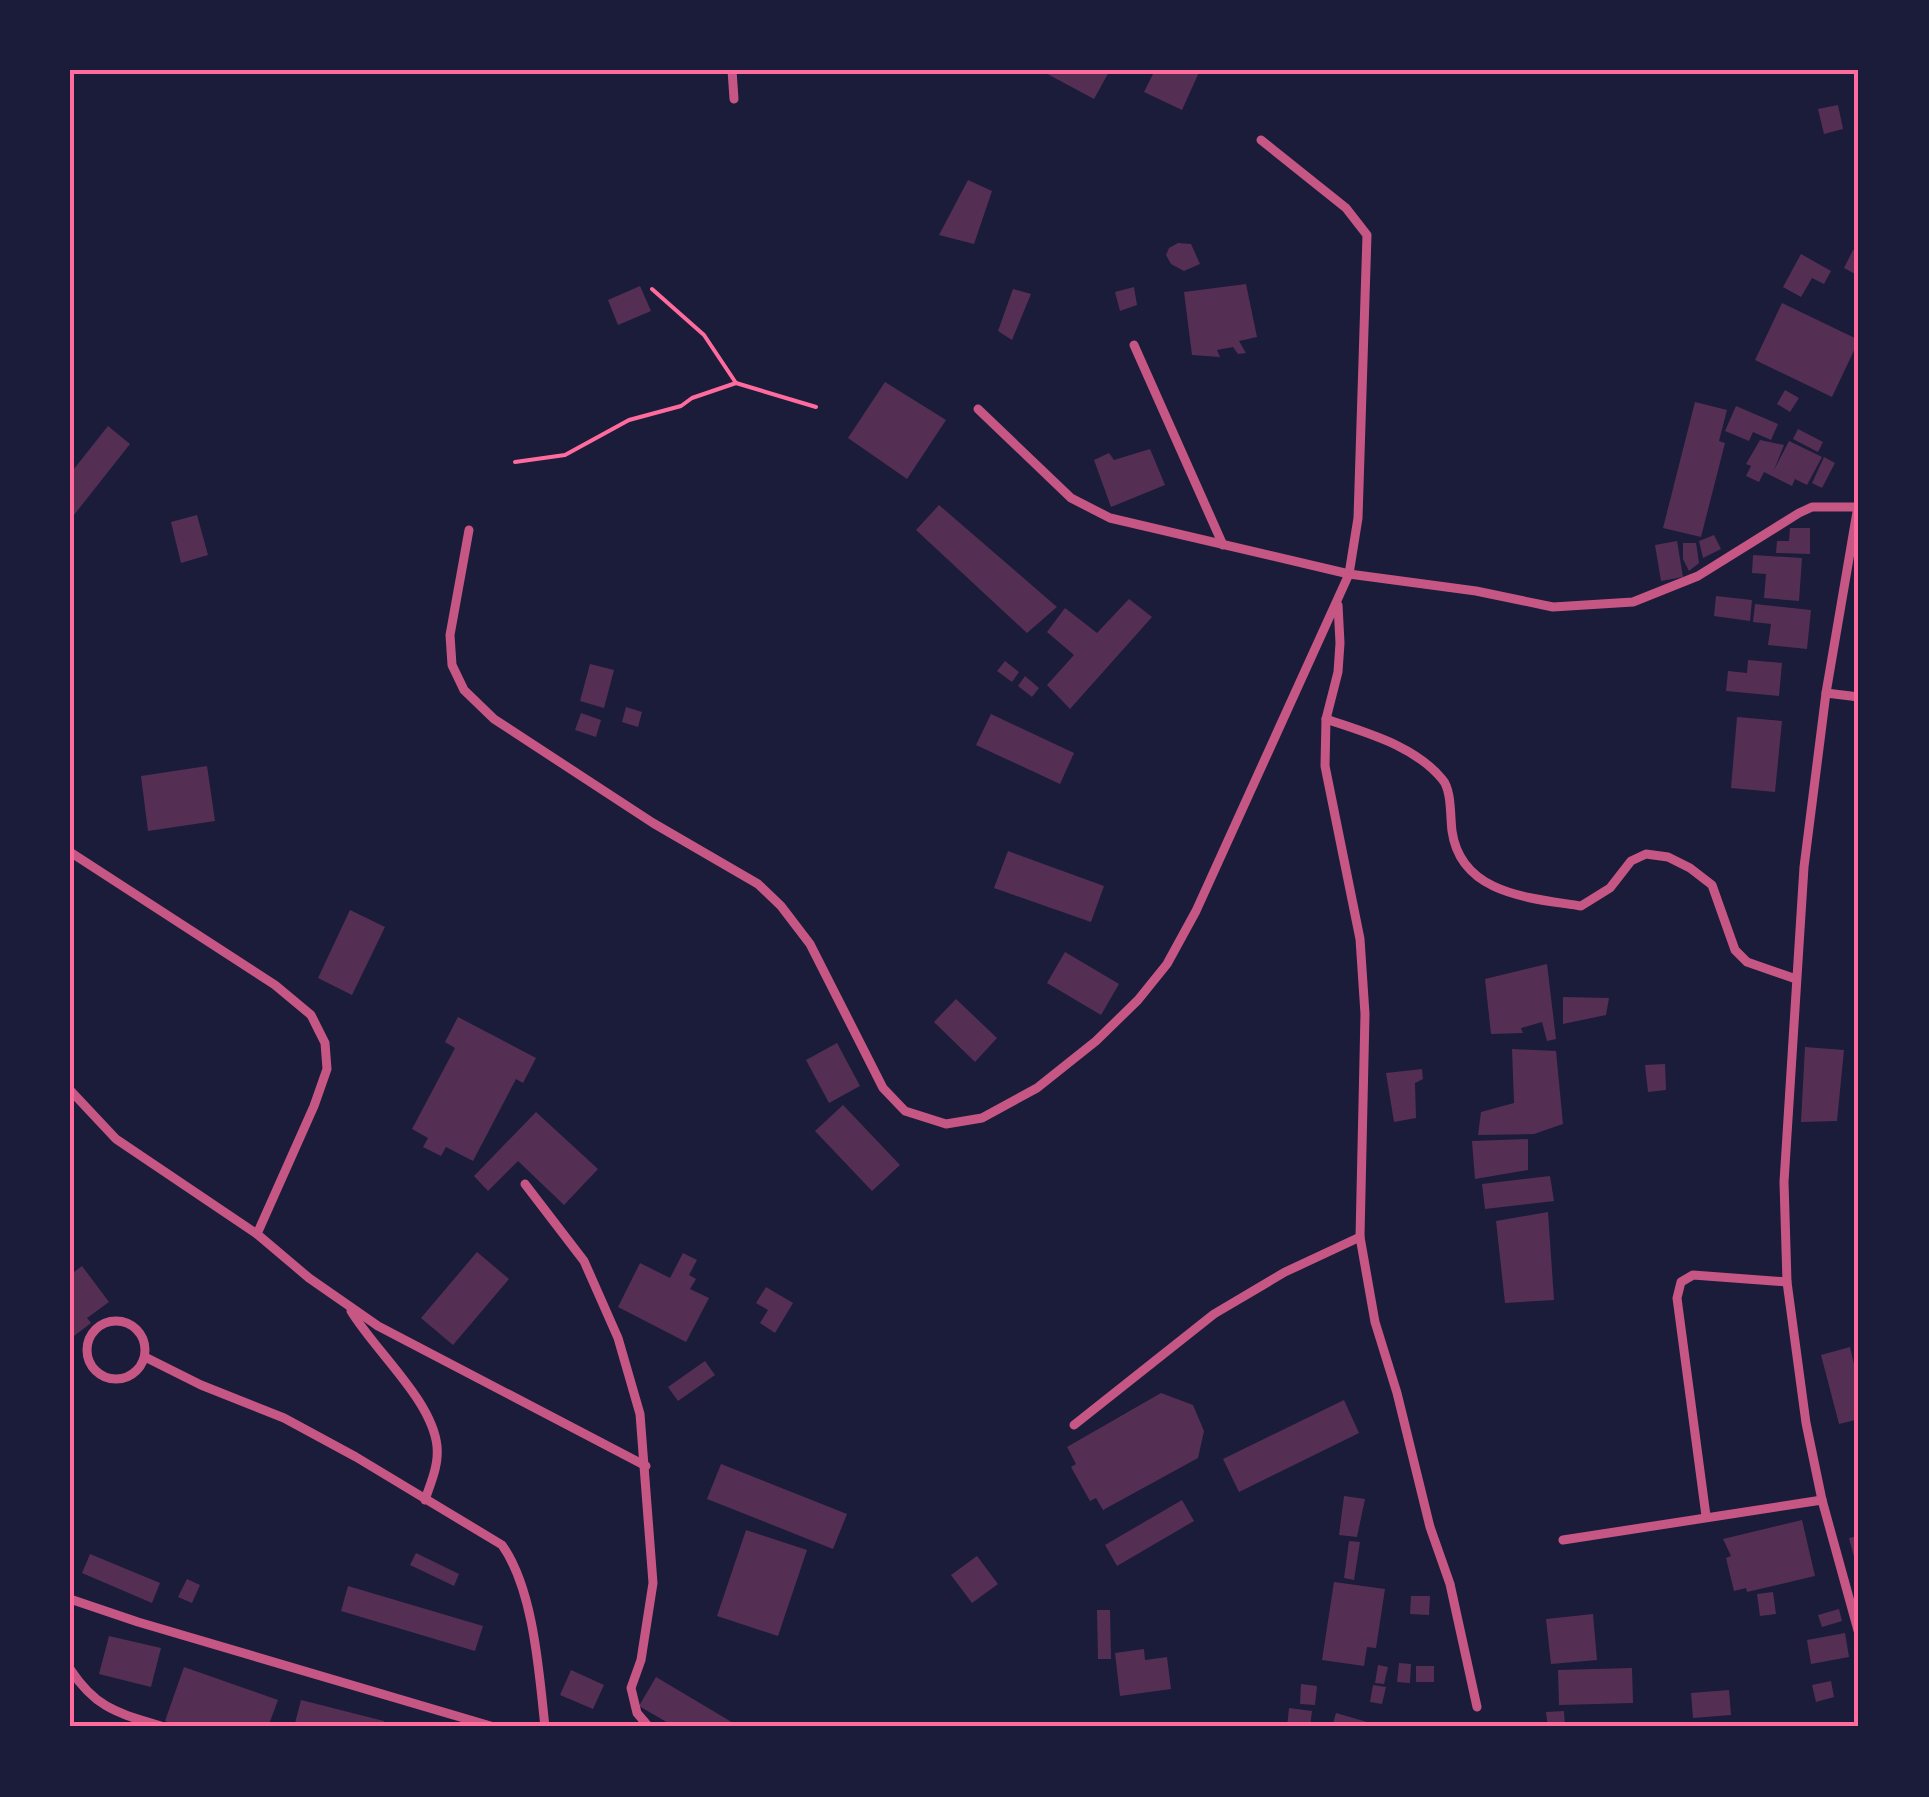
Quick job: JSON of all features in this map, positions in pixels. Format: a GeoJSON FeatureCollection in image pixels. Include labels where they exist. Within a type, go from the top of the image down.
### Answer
{"type":"FeatureCollection","features":[{"type":"Feature","properties":{"kind":"street"},"geometry":{"type":"LineString","coordinates":[[732,70],[734,99]]}},
{"type":"Feature","properties":{"kind":"street"},"geometry":{"type":"LineString","coordinates":[[469,530],[450,636],[452,665],[464,690],[494,719],[653,824],[758,884],[781,906],[810,944],[884,1088],[904,1111],[946,1124],[982,1118],[1037,1088],[1124,1014],[1166,964],[1196,911],[1348,574],[1358,518],[1367,235],[1346,208],[1261,140]]}},
{"type":"Feature","properties":{"kind":"street"},"geometry":{"type":"LineString","coordinates":[[1134,345],[1223,544]]}},
{"type":"Feature","properties":{"kind":"street"},"geometry":{"type":"LineString","coordinates":[[978,409],[1071,498],[1110,518],[1348,574],[1476,591],[1552,608],[1633,602],[1698,576],[1799,512],[1857,503],[1826,694],[1804,867],[1784,1182],[1786,1282],[1806,1423],[1822,1500],[1859,1634]]}},
{"type":"Feature","properties":{"kind":"street"},"geometry":{"type":"LineString","coordinates":[[1337,601],[1338,672],[1326,718],[1325,766],[1360,940],[1366,1014],[1360,1237],[1375,1322],[1430,1527],[1450,1584],[1477,1706]]}},
{"type":"Feature","properties":{"kind":"street"},"geometry":{"type":"LineString","coordinates":[[1826,694],[1859,696]]}},
{"type":"Feature","properties":{"kind":"street"},"geometry":{"type":"LineString","coordinates":[[1326,718],[1385,740],[1426,762],[1446,783],[1454,840],[1468,870],[1496,890],[1582,906],[1610,888],[1631,861],[1646,854],[1668,857],[1712,885],[1735,950],[1747,962],[1796,980]]}},
{"type":"Feature","properties":{"kind":"street"},"geometry":{"type":"LineString","coordinates":[[70,852],[275,985],[311,1015],[325,1043],[327,1069],[314,1106],[257,1234]]}},
{"type":"Feature","properties":{"kind":"street"},"geometry":{"type":"LineString","coordinates":[[70,1090],[116,1139],[257,1234],[349,1308],[646,1466]]}},
{"type":"Feature","properties":{"kind":"street"},"geometry":{"type":"LineString","coordinates":[[525,1184],[584,1261],[618,1338],[640,1414],[653,1583],[642,1660],[631,1688],[636,1713],[649,1727]]}},
{"type":"Feature","properties":{"kind":"street"},"geometry":{"type":"LineString","coordinates":[[1074,1425],[1214,1314],[1285,1272],[1360,1237]]}},
{"type":"Feature","properties":{"kind":"street"},"geometry":{"type":"LineString","coordinates":[[1706,1516],[1678,1313],[1681,1282],[1693,1275],[1786,1282]]}},
{"type":"Feature","properties":{"kind":"street"},"geometry":{"type":"LineString","coordinates":[[349,1308],[410,1389],[437,1442],[437,1467],[425,1500]]}},
{"type":"Feature","properties":{"kind":"street"},"geometry":{"type":"LineString","coordinates":[[122,1320],[141,1333],[146,1356],[132,1375],[110,1379],[91,1366],[87,1344],[99,1325],[122,1320]]}},
{"type":"Feature","properties":{"kind":"street"},"geometry":{"type":"LineString","coordinates":[[146,1356],[202,1385],[284,1418],[502,1545],[512,1560],[534,1643],[546,1727]]}},
{"type":"Feature","properties":{"kind":"street"},"geometry":{"type":"LineString","coordinates":[[1562,1540],[1822,1500]]}},
{"type":"Feature","properties":{"kind":"street"},"geometry":{"type":"LineString","coordinates":[[70,1599],[494,1727]]}},
{"type":"Feature","properties":{"kind":"street"},"geometry":{"type":"LineString","coordinates":[[70,1669],[87,1694],[116,1712],[164,1727]]}},
{"type":"Feature","properties":{"kind":"path"},"geometry":{"type":"LineString","coordinates":[[652,289],[704,335],[736,383]]}},
{"type":"Feature","properties":{"kind":"path"},"geometry":{"type":"LineString","coordinates":[[514,462],[565,455],[629,420],[681,406],[692,398],[736,383],[816,407]]}},
{"type":"Feature","properties":{"kind":"building"},"geometry":{"type":"Polygon","coordinates":[[[1040,70],[1110,70],[1094,99],[1040,70]]]}},
{"type":"Feature","properties":{"kind":"building"},"geometry":{"type":"Polygon","coordinates":[[[1155,70],[1200,70],[1182,110],[1144,92],[1155,70]]]}},
{"type":"Feature","properties":{"kind":"building"},"geometry":{"type":"Polygon","coordinates":[[[1838,105],[1843,129],[1824,134],[1818,109],[1838,105]]]}},
{"type":"Feature","properties":{"kind":"building"},"geometry":{"type":"Polygon","coordinates":[[[968,180],[992,191],[974,244],[939,235],[968,180]]]}},
{"type":"Feature","properties":{"kind":"building"},"geometry":{"type":"Polygon","coordinates":[[[1178,243],[1191,244],[1200,264],[1184,271],[1171,264],[1166,255],[1178,243]]]}},
{"type":"Feature","properties":{"kind":"building"},"geometry":{"type":"Polygon","coordinates":[[[1853,250],[1859,253],[1859,276],[1844,268],[1853,250]]]}},
{"type":"Feature","properties":{"kind":"building"},"geometry":{"type":"Polygon","coordinates":[[[1801,254],[1831,271],[1824,284],[1812,278],[1801,297],[1783,287],[1801,254]]]}},
{"type":"Feature","properties":{"kind":"building"},"geometry":{"type":"Polygon","coordinates":[[[1246,284],[1257,337],[1239,341],[1246,353],[1238,354],[1233,347],[1217,350],[1220,357],[1192,355],[1184,292],[1246,284]]]}},
{"type":"Feature","properties":{"kind":"building"},"geometry":{"type":"Polygon","coordinates":[[[640,286],[651,311],[618,325],[608,300],[640,286]]]}},
{"type":"Feature","properties":{"kind":"building"},"geometry":{"type":"Polygon","coordinates":[[[1134,287],[1137,305],[1120,311],[1115,292],[1134,287]]]}},
{"type":"Feature","properties":{"kind":"building"},"geometry":{"type":"Polygon","coordinates":[[[1013,289],[1031,294],[1012,340],[998,331],[1013,289]]]}},
{"type":"Feature","properties":{"kind":"building"},"geometry":{"type":"Polygon","coordinates":[[[1782,303],[1859,340],[1832,397],[1755,360],[1782,303]]]}},
{"type":"Feature","properties":{"kind":"building"},"geometry":{"type":"Polygon","coordinates":[[[885,382],[946,420],[907,479],[848,438],[885,382]]]}},
{"type":"Feature","properties":{"kind":"building"},"geometry":{"type":"Polygon","coordinates":[[[1785,390],[1799,398],[1790,412],[1777,404],[1785,390]]]}},
{"type":"Feature","properties":{"kind":"building"},"geometry":{"type":"Polygon","coordinates":[[[1695,402],[1727,410],[1719,441],[1725,443],[1701,537],[1663,528],[1695,402]]]}},
{"type":"Feature","properties":{"kind":"building"},"geometry":{"type":"Polygon","coordinates":[[[1736,406],[1778,424],[1771,440],[1753,432],[1749,441],[1725,431],[1736,406]]]}},
{"type":"Feature","properties":{"kind":"building"},"geometry":{"type":"Polygon","coordinates":[[[108,426],[130,444],[70,520],[70,474],[108,426]]]}},
{"type":"Feature","properties":{"kind":"building"},"geometry":{"type":"Polygon","coordinates":[[[1798,429],[1823,442],[1818,452],[1793,439],[1798,429]]]}},
{"type":"Feature","properties":{"kind":"building"},"geometry":{"type":"Polygon","coordinates":[[[1760,440],[1784,445],[1774,470],[1789,441],[1822,457],[1807,485],[1795,479],[1792,486],[1764,472],[1759,482],[1746,476],[1751,466],[1746,464],[1760,440]]]}},
{"type":"Feature","properties":{"kind":"building"},"geometry":{"type":"Polygon","coordinates":[[[1150,449],[1165,485],[1111,507],[1094,460],[1109,453],[1114,460],[1150,449]]]}},
{"type":"Feature","properties":{"kind":"building"},"geometry":{"type":"Polygon","coordinates":[[[1824,457],[1835,463],[1822,488],[1812,483],[1824,457]]]}},
{"type":"Feature","properties":{"kind":"building"},"geometry":{"type":"Polygon","coordinates":[[[939,505],[1057,607],[1027,633],[916,530],[939,505]]]}},
{"type":"Feature","properties":{"kind":"building"},"geometry":{"type":"Polygon","coordinates":[[[197,515],[208,555],[181,563],[171,522],[197,515]]]}},
{"type":"Feature","properties":{"kind":"building"},"geometry":{"type":"Polygon","coordinates":[[[1790,528],[1810,528],[1810,554],[1776,553],[1777,541],[1789,541],[1790,528]]]}},
{"type":"Feature","properties":{"kind":"building"},"geometry":{"type":"Polygon","coordinates":[[[1714,535],[1721,549],[1703,558],[1699,541],[1714,535]]]}},
{"type":"Feature","properties":{"kind":"building"},"geometry":{"type":"Polygon","coordinates":[[[1677,541],[1683,577],[1661,581],[1655,545],[1677,541]]]}},
{"type":"Feature","properties":{"kind":"building"},"geometry":{"type":"Polygon","coordinates":[[[1683,543],[1696,543],[1699,563],[1689,571],[1683,559],[1683,543]]]}},
{"type":"Feature","properties":{"kind":"building"},"geometry":{"type":"Polygon","coordinates":[[[1753,555],[1802,558],[1799,601],[1764,598],[1766,574],[1752,573],[1753,555]]]}},
{"type":"Feature","properties":{"kind":"building"},"geometry":{"type":"Polygon","coordinates":[[[1716,596],[1752,600],[1750,621],[1714,616],[1716,596]]]}},
{"type":"Feature","properties":{"kind":"building"},"geometry":{"type":"Polygon","coordinates":[[[1129,599],[1152,617],[1070,709],[1047,685],[1074,655],[1047,632],[1065,608],[1097,633],[1129,599]]]}},
{"type":"Feature","properties":{"kind":"building"},"geometry":{"type":"Polygon","coordinates":[[[1755,604],[1811,610],[1807,649],[1768,645],[1771,624],[1753,622],[1755,604]]]}},
{"type":"Feature","properties":{"kind":"building"},"geometry":{"type":"Polygon","coordinates":[[[1748,660],[1782,663],[1779,696],[1726,691],[1728,671],[1747,673],[1748,660]]]}},
{"type":"Feature","properties":{"kind":"building"},"geometry":{"type":"Polygon","coordinates":[[[1005,661],[1019,672],[1012,682],[997,671],[1005,661]]]}},
{"type":"Feature","properties":{"kind":"building"},"geometry":{"type":"Polygon","coordinates":[[[590,664],[614,670],[604,708],[580,701],[590,664]]]}},
{"type":"Feature","properties":{"kind":"building"},"geometry":{"type":"Polygon","coordinates":[[[1025,676],[1039,688],[1032,697],[1018,686],[1025,676]]]}},
{"type":"Feature","properties":{"kind":"building"},"geometry":{"type":"Polygon","coordinates":[[[626,707],[642,712],[638,727],[622,722],[626,707]]]}},
{"type":"Feature","properties":{"kind":"building"},"geometry":{"type":"Polygon","coordinates":[[[581,713],[601,720],[596,737],[575,730],[581,713]]]}},
{"type":"Feature","properties":{"kind":"building"},"geometry":{"type":"Polygon","coordinates":[[[991,714],[1074,753],[1060,784],[976,745],[991,714]]]}},
{"type":"Feature","properties":{"kind":"building"},"geometry":{"type":"Polygon","coordinates":[[[1737,717],[1782,721],[1775,792],[1731,788],[1737,717]]]}},
{"type":"Feature","properties":{"kind":"building"},"geometry":{"type":"Polygon","coordinates":[[[207,766],[215,821],[148,831],[141,776],[207,766]]]}},
{"type":"Feature","properties":{"kind":"building"},"geometry":{"type":"Polygon","coordinates":[[[1008,851],[1104,886],[1091,922],[994,888],[1008,851]]]}},
{"type":"Feature","properties":{"kind":"building"},"geometry":{"type":"Polygon","coordinates":[[[350,910],[385,927],[352,995],[318,978],[350,910]]]}},
{"type":"Feature","properties":{"kind":"building"},"geometry":{"type":"Polygon","coordinates":[[[1065,952],[1119,984],[1101,1015],[1047,983],[1065,952]]]}},
{"type":"Feature","properties":{"kind":"building"},"geometry":{"type":"Polygon","coordinates":[[[1547,964],[1556,1039],[1547,1041],[1542,1022],[1521,1028],[1523,1033],[1491,1034],[1485,979],[1547,964]]]}},
{"type":"Feature","properties":{"kind":"building"},"geometry":{"type":"Polygon","coordinates":[[[1563,997],[1609,998],[1606,1015],[1563,1024],[1563,997]]]}},
{"type":"Feature","properties":{"kind":"building"},"geometry":{"type":"Polygon","coordinates":[[[956,999],[997,1038],[975,1062],[934,1022],[956,999]]]}},
{"type":"Feature","properties":{"kind":"building"},"geometry":{"type":"Polygon","coordinates":[[[458,1017],[536,1058],[523,1083],[516,1079],[473,1161],[446,1147],[441,1156],[423,1147],[428,1138],[412,1129],[455,1048],[445,1042],[458,1017]]]}},
{"type":"Feature","properties":{"kind":"building"},"geometry":{"type":"Polygon","coordinates":[[[837,1043],[860,1086],[829,1103],[806,1060],[837,1043]]]}},
{"type":"Feature","properties":{"kind":"building"},"geometry":{"type":"Polygon","coordinates":[[[1805,1047],[1844,1050],[1837,1121],[1801,1122],[1805,1047]]]}},
{"type":"Feature","properties":{"kind":"building"},"geometry":{"type":"Polygon","coordinates":[[[1512,1049],[1556,1051],[1563,1124],[1534,1134],[1478,1135],[1481,1112],[1514,1103],[1512,1049]]]}},
{"type":"Feature","properties":{"kind":"building"},"geometry":{"type":"Polygon","coordinates":[[[1665,1064],[1666,1090],[1648,1092],[1645,1065],[1665,1064]]]}},
{"type":"Feature","properties":{"kind":"building"},"geometry":{"type":"Polygon","coordinates":[[[1422,1069],[1423,1079],[1415,1083],[1416,1118],[1394,1122],[1386,1073],[1422,1069]]]}},
{"type":"Feature","properties":{"kind":"building"},"geometry":{"type":"Polygon","coordinates":[[[843,1105],[900,1165],[872,1191],[815,1131],[843,1105]]]}},
{"type":"Feature","properties":{"kind":"building"},"geometry":{"type":"Polygon","coordinates":[[[536,1112],[598,1169],[564,1205],[518,1161],[488,1191],[474,1176],[536,1112]]]}},
{"type":"Feature","properties":{"kind":"building"},"geometry":{"type":"Polygon","coordinates":[[[1528,1139],[1528,1170],[1475,1179],[1472,1141],[1528,1139]]]}},
{"type":"Feature","properties":{"kind":"building"},"geometry":{"type":"Polygon","coordinates":[[[1550,1176],[1554,1201],[1485,1209],[1482,1184],[1550,1176]]]}},
{"type":"Feature","properties":{"kind":"building"},"geometry":{"type":"Polygon","coordinates":[[[1548,1212],[1554,1300],[1505,1303],[1496,1221],[1548,1212]]]}},
{"type":"Feature","properties":{"kind":"building"},"geometry":{"type":"Polygon","coordinates":[[[477,1252],[509,1279],[453,1345],[421,1318],[477,1252]]]}},
{"type":"Feature","properties":{"kind":"building"},"geometry":{"type":"Polygon","coordinates":[[[683,1253],[697,1260],[689,1275],[696,1279],[690,1289],[709,1298],[686,1342],[618,1307],[640,1263],[670,1278],[683,1253]]]}},
{"type":"Feature","properties":{"kind":"building"},"geometry":{"type":"Polygon","coordinates":[[[82,1266],[109,1302],[87,1318],[91,1323],[70,1339],[70,1275],[82,1266]]]}},
{"type":"Feature","properties":{"kind":"building"},"geometry":{"type":"Polygon","coordinates":[[[766,1287],[793,1303],[775,1333],[760,1323],[768,1310],[756,1303],[766,1287]]]}},
{"type":"Feature","properties":{"kind":"building"},"geometry":{"type":"Polygon","coordinates":[[[1850,1347],[1859,1386],[1859,1419],[1839,1424],[1821,1355],[1850,1347]]]}},
{"type":"Feature","properties":{"kind":"building"},"geometry":{"type":"Polygon","coordinates":[[[705,1361],[715,1375],[678,1401],[668,1387],[705,1361]]]}},
{"type":"Feature","properties":{"kind":"building"},"geometry":{"type":"Polygon","coordinates":[[[1161,1393],[1193,1405],[1204,1431],[1198,1458],[1103,1510],[1096,1498],[1090,1501],[1071,1467],[1076,1464],[1067,1447],[1161,1393]]]}},
{"type":"Feature","properties":{"kind":"building"},"geometry":{"type":"Polygon","coordinates":[[[1344,1400],[1359,1433],[1239,1492],[1223,1459],[1344,1400]]]}},
{"type":"Feature","properties":{"kind":"building"},"geometry":{"type":"Polygon","coordinates":[[[721,1464],[847,1514],[833,1549],[707,1499],[721,1464]]]}},
{"type":"Feature","properties":{"kind":"building"},"geometry":{"type":"Polygon","coordinates":[[[1344,1496],[1365,1499],[1357,1537],[1339,1535],[1344,1496]]]}},
{"type":"Feature","properties":{"kind":"building"},"geometry":{"type":"Polygon","coordinates":[[[1182,1500],[1194,1521],[1117,1566],[1105,1545],[1182,1500]]]}},
{"type":"Feature","properties":{"kind":"building"},"geometry":{"type":"Polygon","coordinates":[[[1802,1520],[1815,1576],[1747,1592],[1746,1588],[1734,1591],[1726,1558],[1731,1556],[1723,1539],[1802,1520]]]}},
{"type":"Feature","properties":{"kind":"building"},"geometry":{"type":"Polygon","coordinates":[[[746,1530],[807,1550],[778,1636],[717,1616],[746,1530]]]}},
{"type":"Feature","properties":{"kind":"building"},"geometry":{"type":"Polygon","coordinates":[[[1859,1536],[1859,1572],[1858,1572],[1849,1538],[1859,1536]]]}},
{"type":"Feature","properties":{"kind":"building"},"geometry":{"type":"Polygon","coordinates":[[[1349,1541],[1360,1542],[1354,1580],[1344,1578],[1349,1541]]]}},
{"type":"Feature","properties":{"kind":"building"},"geometry":{"type":"Polygon","coordinates":[[[416,1553],[459,1574],[454,1586],[410,1565],[416,1553]]]}},
{"type":"Feature","properties":{"kind":"building"},"geometry":{"type":"Polygon","coordinates":[[[90,1554],[160,1583],[152,1603],[82,1573],[90,1554]]]}},
{"type":"Feature","properties":{"kind":"building"},"geometry":{"type":"Polygon","coordinates":[[[977,1556],[998,1584],[972,1603],[951,1575],[977,1556]]]}},
{"type":"Feature","properties":{"kind":"building"},"geometry":{"type":"Polygon","coordinates":[[[187,1579],[200,1585],[192,1603],[178,1597],[187,1579]]]}},
{"type":"Feature","properties":{"kind":"building"},"geometry":{"type":"Polygon","coordinates":[[[1334,1582],[1385,1589],[1376,1648],[1367,1647],[1364,1666],[1322,1660],[1334,1582]]]}},
{"type":"Feature","properties":{"kind":"building"},"geometry":{"type":"Polygon","coordinates":[[[348,1586],[483,1626],[475,1651],[341,1611],[348,1586]]]}},
{"type":"Feature","properties":{"kind":"building"},"geometry":{"type":"Polygon","coordinates":[[[1773,1592],[1776,1614],[1760,1616],[1757,1594],[1773,1592]]]}},
{"type":"Feature","properties":{"kind":"building"},"geometry":{"type":"Polygon","coordinates":[[[1411,1596],[1430,1596],[1429,1615],[1410,1614],[1411,1596]]]}},
{"type":"Feature","properties":{"kind":"building"},"geometry":{"type":"Polygon","coordinates":[[[1839,1609],[1842,1621],[1822,1627],[1818,1615],[1839,1609]]]}},
{"type":"Feature","properties":{"kind":"building"},"geometry":{"type":"Polygon","coordinates":[[[1097,1610],[1110,1610],[1111,1659],[1098,1659],[1097,1610]]]}},
{"type":"Feature","properties":{"kind":"building"},"geometry":{"type":"Polygon","coordinates":[[[1593,1614],[1597,1660],[1551,1664],[1546,1619],[1593,1614]]]}},
{"type":"Feature","properties":{"kind":"building"},"geometry":{"type":"Polygon","coordinates":[[[1845,1633],[1849,1657],[1811,1664],[1807,1640],[1845,1633]]]}},
{"type":"Feature","properties":{"kind":"building"},"geometry":{"type":"Polygon","coordinates":[[[109,1636],[161,1648],[151,1687],[99,1674],[109,1636]]]}},
{"type":"Feature","properties":{"kind":"building"},"geometry":{"type":"Polygon","coordinates":[[[1144,1649],[1145,1660],[1167,1657],[1171,1689],[1120,1696],[1115,1653],[1144,1649]]]}},
{"type":"Feature","properties":{"kind":"building"},"geometry":{"type":"Polygon","coordinates":[[[1399,1663],[1411,1664],[1410,1683],[1397,1682],[1399,1663]]]}},
{"type":"Feature","properties":{"kind":"building"},"geometry":{"type":"Polygon","coordinates":[[[1378,1665],[1388,1667],[1384,1684],[1375,1683],[1378,1665]]]}},
{"type":"Feature","properties":{"kind":"building"},"geometry":{"type":"Polygon","coordinates":[[[1416,1666],[1434,1666],[1434,1682],[1416,1682],[1416,1666]]]}},
{"type":"Feature","properties":{"kind":"building"},"geometry":{"type":"Polygon","coordinates":[[[184,1667],[278,1700],[268,1727],[182,1727],[165,1721],[184,1667]]]}},
{"type":"Feature","properties":{"kind":"building"},"geometry":{"type":"Polygon","coordinates":[[[1632,1668],[1633,1703],[1559,1705],[1558,1670],[1632,1668]]]}},
{"type":"Feature","properties":{"kind":"building"},"geometry":{"type":"Polygon","coordinates":[[[571,1670],[604,1685],[593,1709],[560,1695],[571,1670]]]}},
{"type":"Feature","properties":{"kind":"building"},"geometry":{"type":"Polygon","coordinates":[[[656,1677],[735,1724],[675,1727],[639,1706],[656,1677]]]}},
{"type":"Feature","properties":{"kind":"building"},"geometry":{"type":"Polygon","coordinates":[[[1831,1681],[1834,1697],[1816,1702],[1812,1685],[1831,1681]]]}},
{"type":"Feature","properties":{"kind":"building"},"geometry":{"type":"Polygon","coordinates":[[[1301,1684],[1317,1686],[1315,1705],[1300,1704],[1301,1684]]]}},
{"type":"Feature","properties":{"kind":"building"},"geometry":{"type":"Polygon","coordinates":[[[1373,1685],[1386,1687],[1382,1704],[1370,1702],[1373,1685]]]}},
{"type":"Feature","properties":{"kind":"building"},"geometry":{"type":"Polygon","coordinates":[[[1729,1690],[1731,1715],[1693,1718],[1691,1693],[1729,1690]]]}},
{"type":"Feature","properties":{"kind":"building"},"geometry":{"type":"Polygon","coordinates":[[[301,1700],[384,1721],[383,1727],[294,1727],[301,1700]]]}},
{"type":"Feature","properties":{"kind":"building"},"geometry":{"type":"Polygon","coordinates":[[[1289,1708],[1312,1711],[1310,1727],[1287,1727],[1289,1708]]]}},
{"type":"Feature","properties":{"kind":"building"},"geometry":{"type":"Polygon","coordinates":[[[1564,1711],[1565,1727],[1548,1727],[1546,1712],[1564,1711]]]}},
{"type":"Feature","properties":{"kind":"building"},"geometry":{"type":"Polygon","coordinates":[[[1336,1713],[1381,1726],[1381,1727],[1332,1727],[1336,1713]]]}}]}
